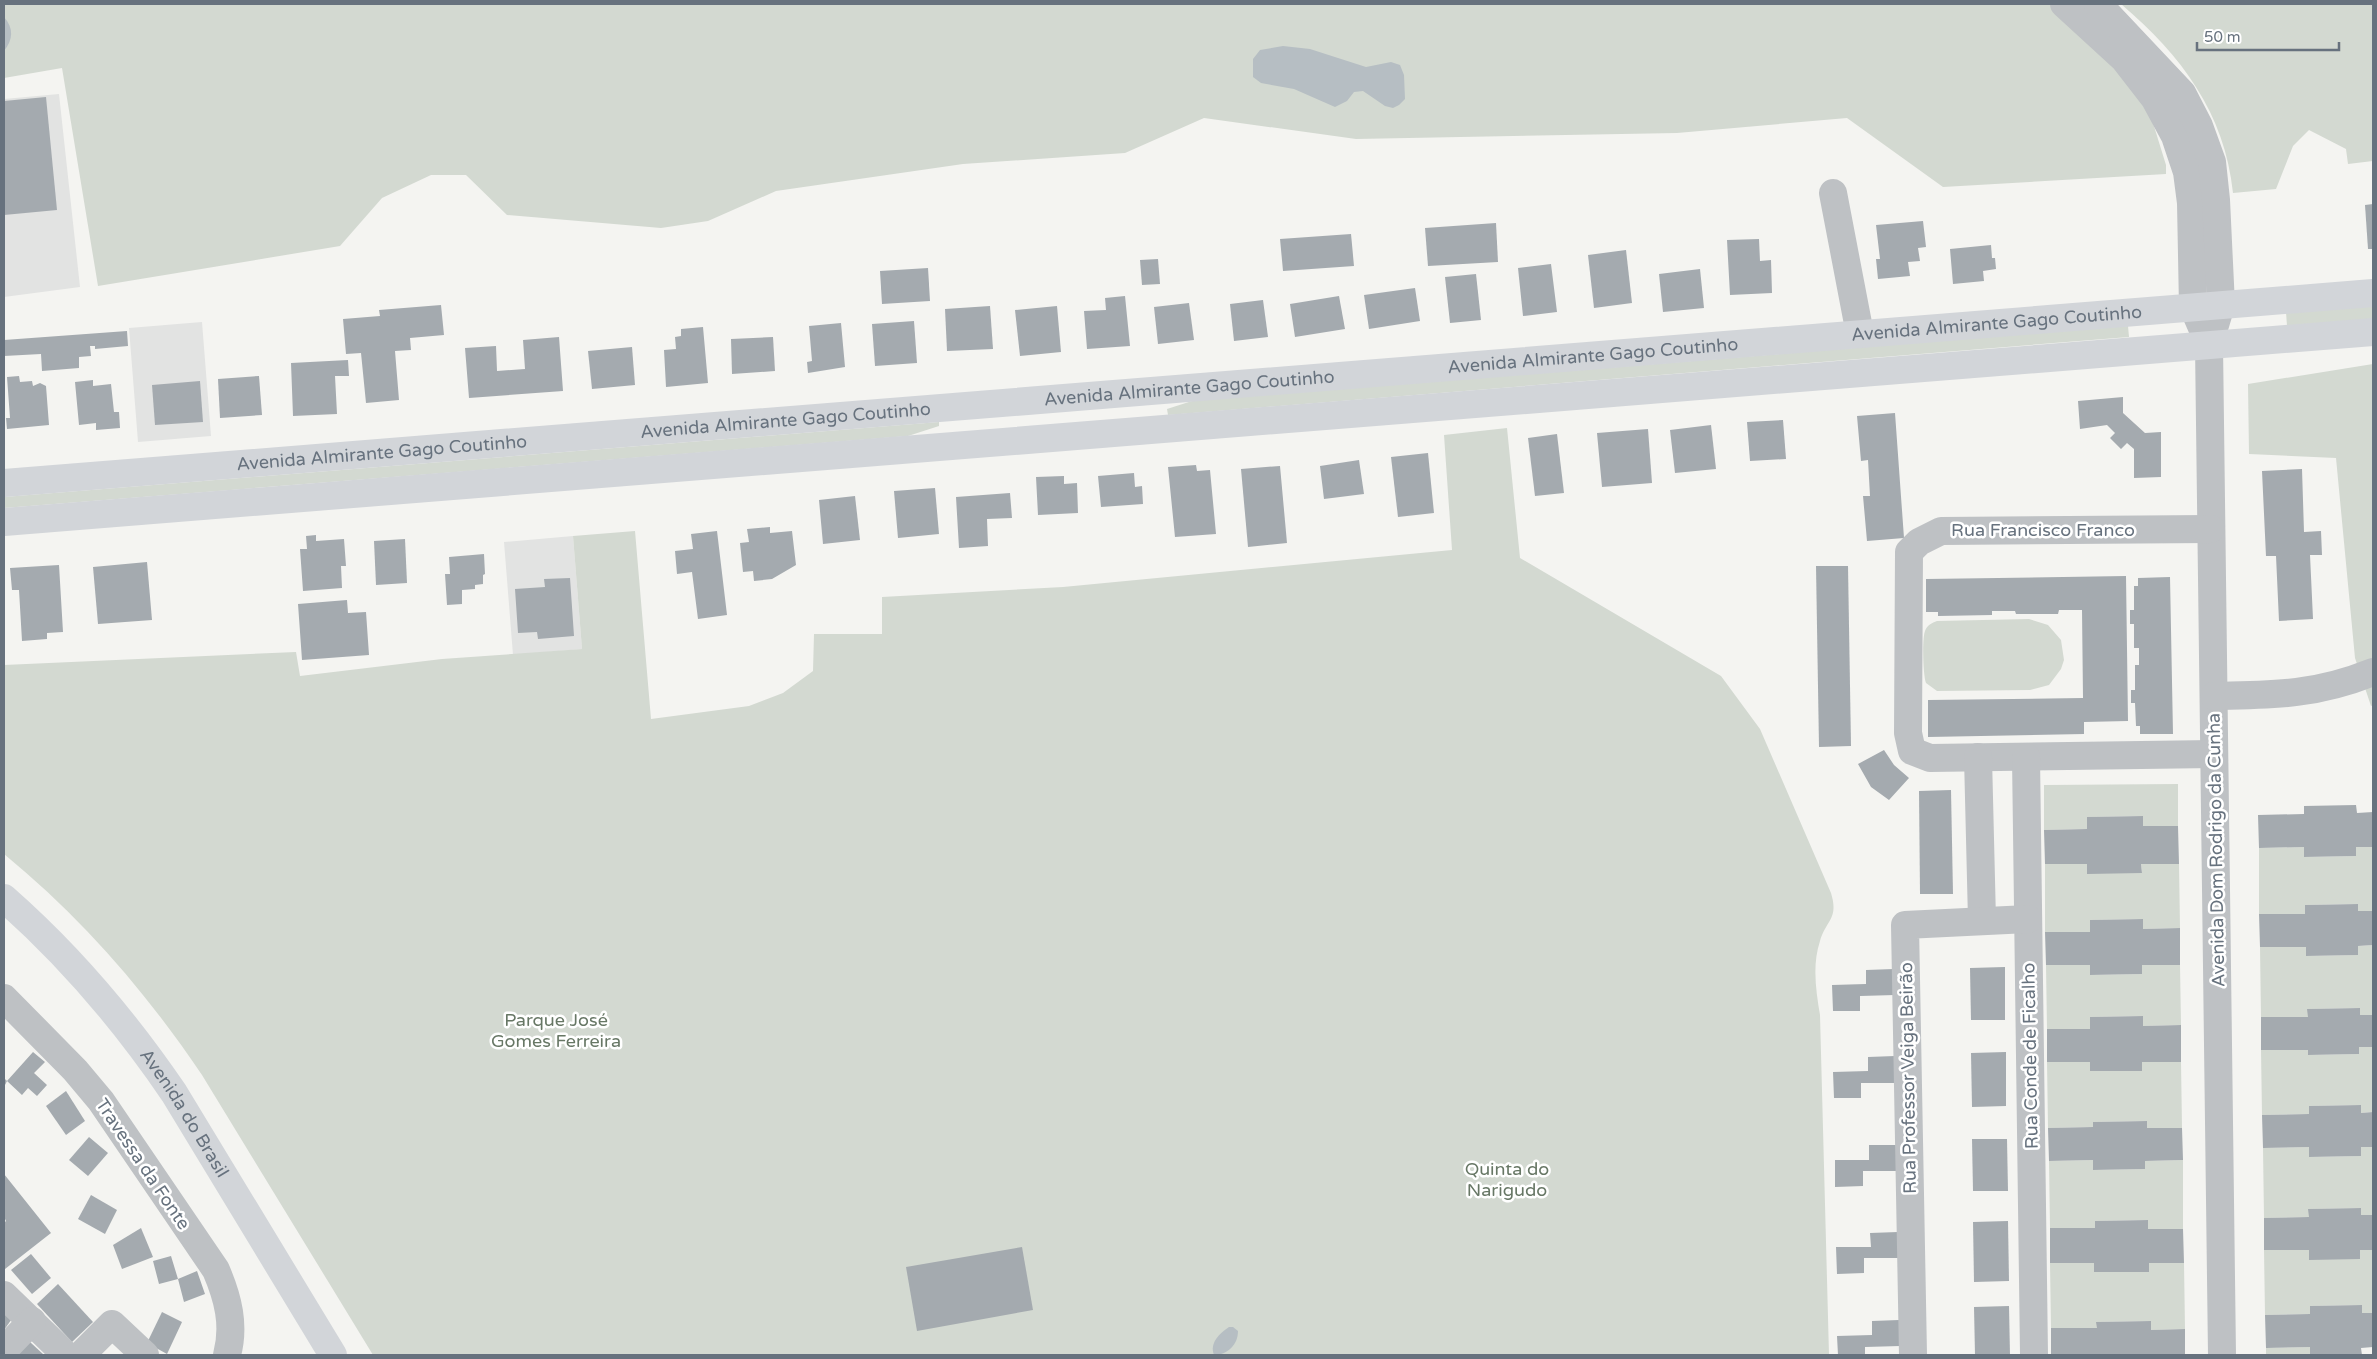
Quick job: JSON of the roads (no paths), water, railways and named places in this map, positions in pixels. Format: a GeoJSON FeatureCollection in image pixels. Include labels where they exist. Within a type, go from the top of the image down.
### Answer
{"type":"FeatureCollection","features":[{"type":"Feature","properties":{"kind":"main road","name":"Avenida Almirante Gago Coutinho"},"geometry":{"type":"LineString","coordinates":[[4,483],[2373,293]]}},
{"type":"Feature","properties":{"kind":"main road"},"geometry":{"type":"LineString","coordinates":[[4,522],[2373,332]]}},
{"type":"Feature","properties":{"kind":"main road"},"geometry":{"type":"LineString","coordinates":[[1071,397],[1076,436]]}},
{"type":"Feature","properties":{"kind":"main road"},"geometry":{"type":"LineString","coordinates":[[1030,401],[1034,439]]}},
{"type":"Feature","properties":{"kind":"main road","name":"Avenida do Brasil"},"geometry":{"type":"LineString","coordinates":[[4,898],[40,930],[96,988],[150,1057],[174,1093],[333,1355]]}},
{"type":"Feature","properties":{"kind":"street"},"geometry":{"type":"LineString","coordinates":[[2064,4],[2124,59],[2155,99],[2175,136],[2187,172],[2191,203],[2193,307],[2209,345]]}},
{"type":"Feature","properties":{"kind":"street"},"geometry":{"type":"LineString","coordinates":[[2098,4],[2182,93],[2200,126],[2212,162],[2221,305],[2209,345]]}},
{"type":"Feature","properties":{"kind":"street"},"geometry":{"type":"LineString","coordinates":[[1833,193],[1860,334]]}},
{"type":"Feature","properties":{"kind":"street","name":"Avenida Dom Rodrigo da Cunha"},"geometry":{"type":"LineString","coordinates":[[2209,345],[2222,1355]]}},
{"type":"Feature","properties":{"kind":"street","name":"Rua Francisco Franco"},"geometry":{"type":"LineString","coordinates":[[1978,757],[1930,758],[1912,751],[1908,732],[1909,552],[1920,542],[1941,530],[2211,529]]}},
{"type":"Feature","properties":{"kind":"street"},"geometry":{"type":"LineString","coordinates":[[2214,696],[2273,695],[2306,692],[2343,684],[2373,672]]}},
{"type":"Feature","properties":{"kind":"street"},"geometry":{"type":"LineString","coordinates":[[1982,920],[1978,757],[2214,754]]}},
{"type":"Feature","properties":{"kind":"street","name":"Rua Conde de Ficalho"},"geometry":{"type":"LineString","coordinates":[[2026,757],[2034,1355]]}},
{"type":"Feature","properties":{"kind":"street","name":"Rua Professor Veiga Beirão"},"geometry":{"type":"LineString","coordinates":[[1913,1355],[1905,924],[2028,919]]}},
{"type":"Feature","properties":{"kind":"street","name":"Travessa da Fonte"},"geometry":{"type":"LineString","coordinates":[[4,998],[75,1070],[101,1101],[216,1270],[226,1292],[231,1314],[227,1355]]}},
{"type":"Feature","properties":{"kind":"street"},"geometry":{"type":"LineString","coordinates":[[4,1295],[66,1355]]}},
{"type":"Feature","properties":{"kind":"street"},"geometry":{"type":"LineString","coordinates":[[4,1350],[32,1321]]}},
{"type":"Feature","properties":{"kind":"street"},"geometry":{"type":"LineString","coordinates":[[81,1355],[112,1324],[145,1355]]}},
{"type":"Feature","properties":{"kind":"park label","name":"Parque José Gomes Ferreira"},"geometry":{"type":"Point","coordinates":[556,1030]}},
{"type":"Feature","properties":{"kind":"park label","name":"Quinta do Narigudo"},"geometry":{"type":"Point","coordinates":[1507,1179]}}]}
